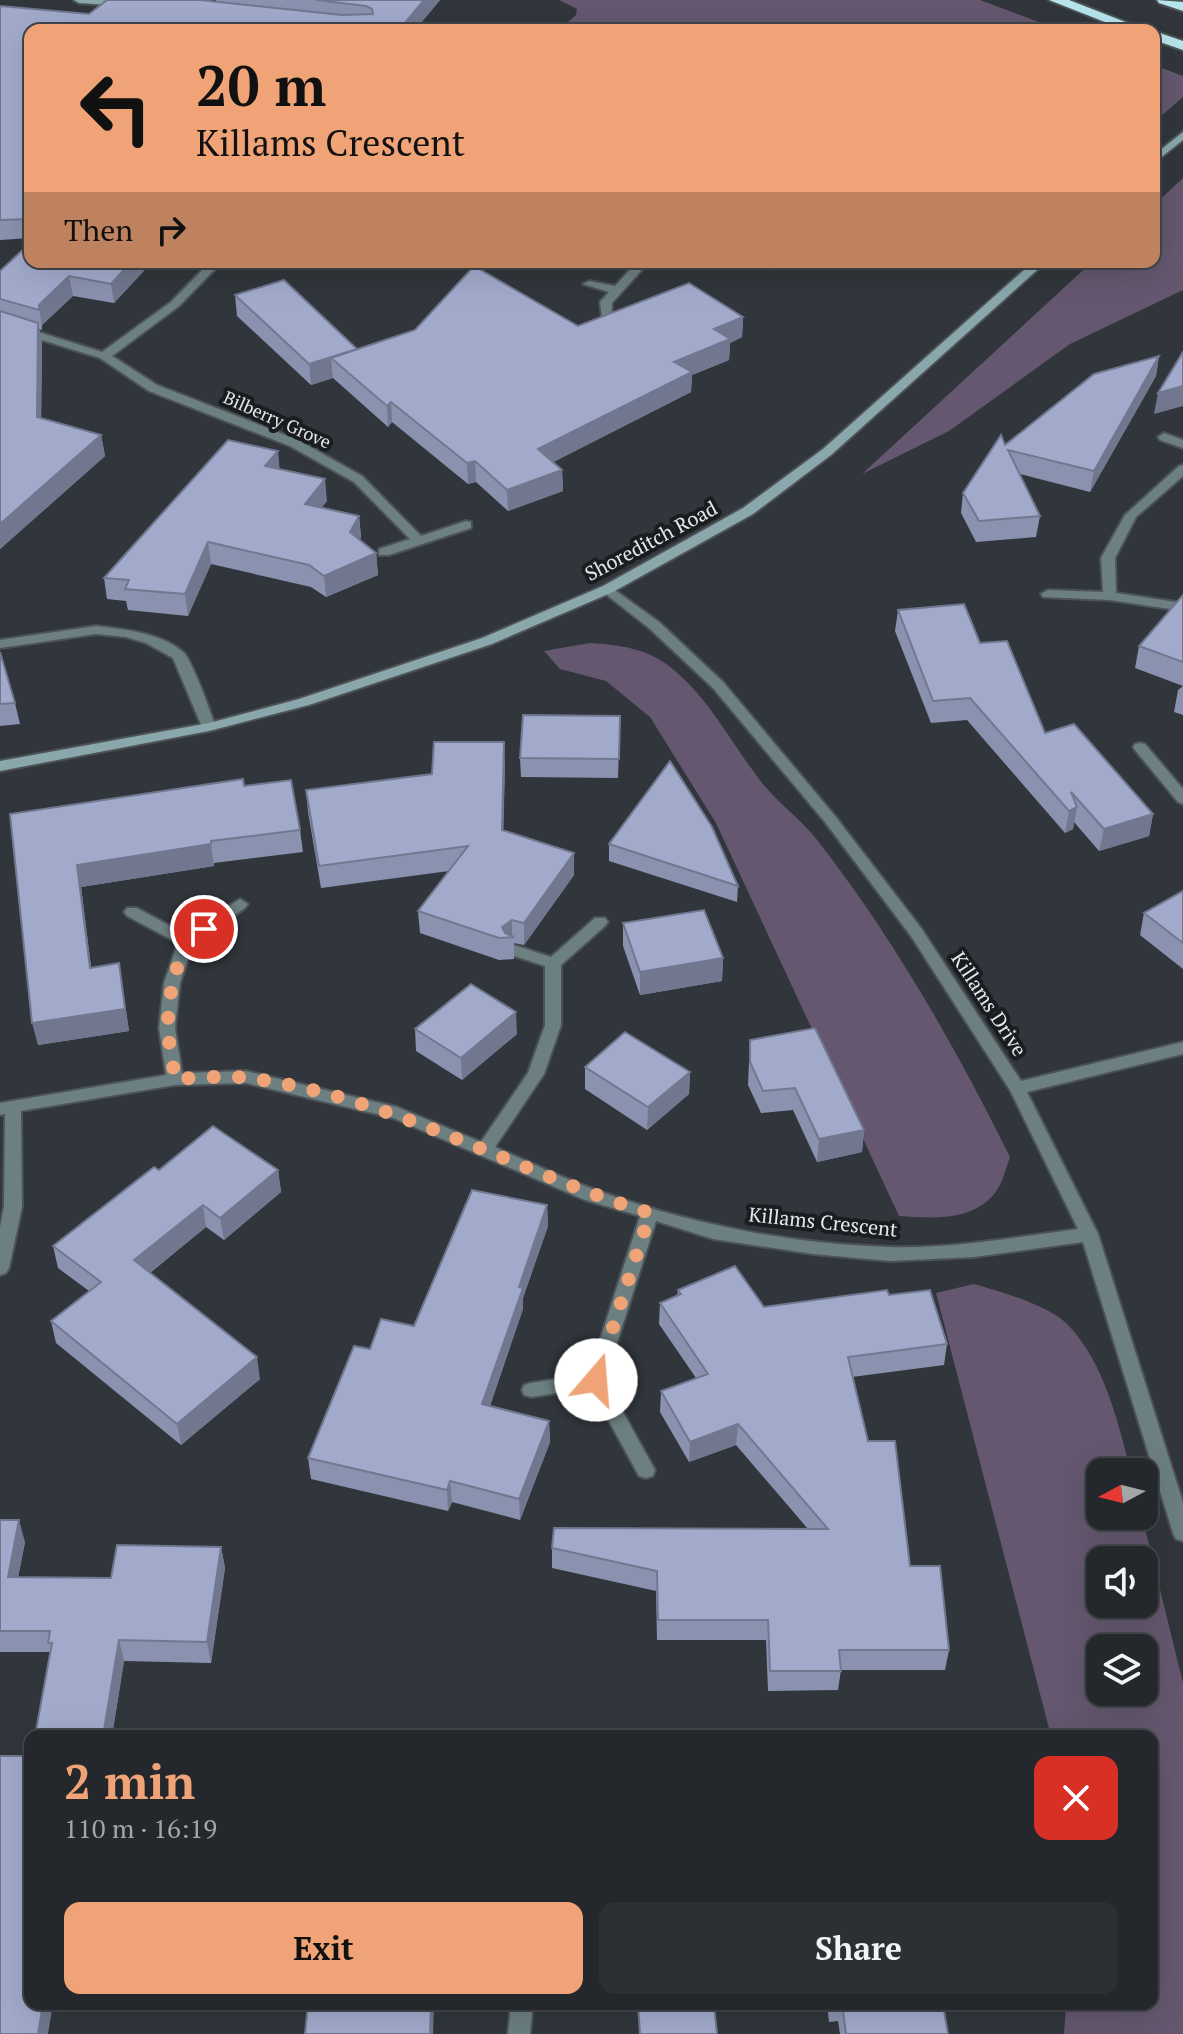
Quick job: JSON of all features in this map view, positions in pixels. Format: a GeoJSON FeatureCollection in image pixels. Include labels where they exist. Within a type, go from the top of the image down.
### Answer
{"type":"FeatureCollection","features":[{"type":"Feature","properties":{"kind":"highway"},"geometry":{"type":"LineString","coordinates":[[1056,0],[1122,24]]}},
{"type":"Feature","properties":{"kind":"highway"},"geometry":{"type":"LineString","coordinates":[[1164,0],[1183,7]]}},
{"type":"Feature","properties":{"kind":"highway"},"geometry":{"type":"LineString","coordinates":[[1160,37],[1183,46]]}},
{"type":"Feature","properties":{"kind":"main road"},"geometry":{"type":"LineString","coordinates":[[79,0],[142,5]]}},
{"type":"Feature","properties":{"kind":"main road"},"geometry":{"type":"LineString","coordinates":[[1160,155],[1183,135]]}},
{"type":"Feature","properties":{"kind":"main road","name":"Shoreditch Road"},"geometry":{"type":"LineString","coordinates":[[0,766],[209,727],[382,677],[487,641],[608,589],[748,511],[827,452],[1033,268]]}},
{"type":"Feature","properties":{"kind":"street"},"geometry":{"type":"LineString","coordinates":[[104,356],[175,304],[210,268]]}},
{"type":"Feature","properties":{"kind":"street"},"geometry":{"type":"LineString","coordinates":[[607,322],[606,302],[637,268]]}},
{"type":"Feature","properties":{"kind":"street"},"geometry":{"type":"LineString","coordinates":[[589,284],[617,290]]}},
{"type":"Feature","properties":{"kind":"street","name":"Bilberry Grove"},"geometry":{"type":"LineString","coordinates":[[0,323],[104,356],[153,388],[294,443],[358,479],[419,541]]}},
{"type":"Feature","properties":{"kind":"street"},"geometry":{"type":"LineString","coordinates":[[1164,437],[1183,444]]}},
{"type":"Feature","properties":{"kind":"street"},"geometry":{"type":"LineString","coordinates":[[1110,596],[1108,558],[1131,515],[1183,469]]}},
{"type":"Feature","properties":{"kind":"street"},"geometry":{"type":"LineString","coordinates":[[384,552],[466,525]]}},
{"type":"Feature","properties":{"kind":"street","name":"Killams Drive"},"geometry":{"type":"LineString","coordinates":[[608,589],[654,625],[718,685],[830,819],[916,932],[1017,1088],[1089,1234],[1183,1533]]}},
{"type":"Feature","properties":{"kind":"street"},"geometry":{"type":"LineString","coordinates":[[1048,594],[1110,596],[1183,607]]}},
{"type":"Feature","properties":{"kind":"street"},"geometry":{"type":"LineString","coordinates":[[0,644],[96,630],[127,633],[151,640],[179,656],[209,727]]}},
{"type":"Feature","properties":{"kind":"street"},"geometry":{"type":"LineString","coordinates":[[1140,747],[1183,799]]}},
{"type":"Feature","properties":{"kind":"street"},"geometry":{"type":"LineString","coordinates":[[175,1079],[167,1028],[172,983],[186,941],[240,904]]}},
{"type":"Feature","properties":{"kind":"street"},"geometry":{"type":"LineString","coordinates":[[132,912],[186,941]]}},
{"type":"Feature","properties":{"kind":"street"},"geometry":{"type":"LineString","coordinates":[[485,1149],[536,1074],[553,1025],[553,963],[600,922]]}},
{"type":"Feature","properties":{"kind":"street"},"geometry":{"type":"LineString","coordinates":[[514,950],[553,963]]}},
{"type":"Feature","properties":{"kind":"street"},"geometry":{"type":"LineString","coordinates":[[1017,1088],[1183,1048]]}},
{"type":"Feature","properties":{"kind":"street","name":"Killams Crescent"},"geometry":{"type":"LineString","coordinates":[[0,1268],[13,1207],[6,1108],[175,1079],[246,1077],[311,1090],[397,1113],[591,1195],[713,1232],[813,1247],[890,1254],[974,1250],[1089,1234]]}},
{"type":"Feature","properties":{"kind":"street"},"geometry":{"type":"LineString","coordinates":[[646,1470],[596,1380],[650,1213]]}},
{"type":"Feature","properties":{"kind":"street"},"geometry":{"type":"LineString","coordinates":[[531,1390],[596,1380]]}},
{"type":"Feature","properties":{"kind":"street"},"geometry":{"type":"LineString","coordinates":[[519,2034],[521,2010]]}},
{"type":"Feature","properties":{"kind":"shaded area"},"geometry":{"type":"Polygon","coordinates":[[[559,0],[980,0],[1044,24],[566,24],[576,15],[577,9],[559,0]]]}},
{"type":"Feature","properties":{"kind":"shaded area"},"geometry":{"type":"Polygon","coordinates":[[[1160,67],[1183,76],[1183,97],[1160,117],[1160,67]]]}},
{"type":"Feature","properties":{"kind":"shaded area"},"geometry":{"type":"Polygon","coordinates":[[[1183,178],[1183,290],[1070,344],[949,431],[862,474],[1085,268],[1160,268],[1160,199],[1183,178]]]}},
{"type":"Feature","properties":{"kind":"shaded area"},"geometry":{"type":"Polygon","coordinates":[[[590,643],[641,651],[660,660],[684,679],[709,707],[763,784],[812,833],[846,878],[922,994],[1010,1157],[1000,1185],[986,1202],[963,1214],[951,1216],[899,1216],[716,823],[650,717],[606,681],[560,669],[544,651],[590,643]]]}},
{"type":"Feature","properties":{"kind":"shaded area"},"geometry":{"type":"Polygon","coordinates":[[[974,1284],[1024,1300],[1061,1318],[1092,1358],[1115,1414],[1127,1458],[1086,1458],[1086,1530],[1145,1530],[1149,1546],[1086,1546],[1086,1618],[1158,1618],[1158,1581],[1183,1683],[1183,2034],[1064,2034],[1066,2010],[1158,2010],[1158,1730],[1049,1730],[936,1293],[974,1284]]]}},
{"type":"Feature","properties":{"kind":"building"},"geometry":{"type":"Polygon","coordinates":[[[107,0],[200,0],[342,15],[373,14],[372,9],[366,6],[316,0],[424,0],[404,24],[24,24],[24,219],[0,220],[0,6],[89,14],[107,0]]]}},
{"type":"Feature","properties":{"kind":"building"},"geometry":{"type":"Polygon","coordinates":[[[24,249],[24,268],[126,268],[111,284],[69,276],[39,305],[39,310],[0,299],[0,271],[24,249]]]}},
{"type":"Feature","properties":{"kind":"building"},"geometry":{"type":"Polygon","coordinates":[[[472,268],[477,268],[578,326],[689,283],[743,317],[714,329],[730,339],[674,362],[692,372],[538,449],[562,470],[507,490],[475,461],[467,463],[391,402],[387,406],[331,358],[415,330],[472,268]]]}},
{"type":"Feature","properties":{"kind":"building"},"geometry":{"type":"Polygon","coordinates":[[[284,280],[357,349],[309,364],[235,295],[284,280]]]}},
{"type":"Feature","properties":{"kind":"building"},"geometry":{"type":"Polygon","coordinates":[[[0,311],[38,323],[37,417],[101,435],[0,524],[0,311]]]}},
{"type":"Feature","properties":{"kind":"building"},"geometry":{"type":"Polygon","coordinates":[[[1183,352],[1183,386],[1158,393],[1183,352]]]}},
{"type":"Feature","properties":{"kind":"building"},"geometry":{"type":"Polygon","coordinates":[[[1159,356],[1094,471],[1008,450],[1040,516],[979,521],[963,493],[1001,435],[1005,445],[1094,374],[1159,356]]]}},
{"type":"Feature","properties":{"kind":"building"},"geometry":{"type":"Polygon","coordinates":[[[228,440],[278,451],[265,466],[325,479],[305,504],[359,516],[350,532],[376,553],[324,576],[309,565],[208,542],[185,594],[125,589],[129,580],[104,578],[228,440]]]}},
{"type":"Feature","properties":{"kind":"building"},"geometry":{"type":"Polygon","coordinates":[[[1183,595],[1183,662],[1139,646],[1183,595]]]}},
{"type":"Feature","properties":{"kind":"building"},"geometry":{"type":"Polygon","coordinates":[[[964,604],[980,643],[1007,641],[1045,733],[1074,724],[1153,814],[1104,829],[1071,792],[1077,807],[1069,811],[970,698],[933,701],[898,610],[964,604]]]}},
{"type":"Feature","properties":{"kind":"building"},"geometry":{"type":"Polygon","coordinates":[[[0,652],[15,703],[0,704],[0,652]]]}},
{"type":"Feature","properties":{"kind":"building"},"geometry":{"type":"Polygon","coordinates":[[[523,715],[620,716],[619,759],[520,758],[523,715]]]}},
{"type":"Feature","properties":{"kind":"building"},"geometry":{"type":"Polygon","coordinates":[[[434,742],[504,742],[502,830],[574,853],[524,923],[512,920],[502,927],[505,933],[514,937],[499,938],[418,911],[468,846],[319,866],[306,790],[432,774],[434,742]]]}},
{"type":"Feature","properties":{"kind":"building"},"geometry":{"type":"Polygon","coordinates":[[[670,761],[712,827],[738,886],[609,844],[670,761]]]}},
{"type":"Feature","properties":{"kind":"building"},"geometry":{"type":"Polygon","coordinates":[[[243,779],[244,786],[291,780],[300,830],[211,841],[211,844],[77,865],[90,968],[119,963],[125,1009],[32,1023],[10,814],[243,779]]]}},
{"type":"Feature","properties":{"kind":"building"},"geometry":{"type":"Polygon","coordinates":[[[1183,891],[1183,943],[1144,913],[1183,891]]]}},
{"type":"Feature","properties":{"kind":"building"},"geometry":{"type":"Polygon","coordinates":[[[704,910],[723,958],[640,972],[623,923],[704,910]]]}},
{"type":"Feature","properties":{"kind":"building"},"geometry":{"type":"Polygon","coordinates":[[[471,984],[516,1012],[461,1058],[415,1029],[471,984]]]}},
{"type":"Feature","properties":{"kind":"building"},"geometry":{"type":"Polygon","coordinates":[[[815,1028],[864,1130],[819,1139],[795,1088],[763,1091],[750,1062],[750,1040],[815,1028]]]}},
{"type":"Feature","properties":{"kind":"building"},"geometry":{"type":"Polygon","coordinates":[[[625,1032],[690,1072],[648,1107],[585,1067],[625,1032]]]}},
{"type":"Feature","properties":{"kind":"building"},"geometry":{"type":"Polygon","coordinates":[[[213,1126],[278,1170],[220,1218],[203,1205],[134,1260],[257,1357],[177,1424],[51,1321],[101,1282],[53,1246],[154,1167],[159,1170],[213,1126]]]}},
{"type":"Feature","properties":{"kind":"building"},"geometry":{"type":"Polygon","coordinates":[[[472,1190],[547,1205],[519,1287],[523,1288],[482,1404],[549,1421],[519,1499],[450,1481],[447,1490],[308,1458],[354,1346],[370,1349],[381,1319],[414,1326],[472,1190]]]}},
{"type":"Feature","properties":{"kind":"building"},"geometry":{"type":"Polygon","coordinates":[[[735,1266],[764,1307],[887,1290],[889,1295],[930,1290],[947,1344],[848,1357],[868,1441],[895,1441],[910,1566],[940,1566],[949,1650],[839,1650],[841,1671],[770,1671],[768,1620],[658,1620],[657,1571],[552,1548],[554,1528],[828,1529],[738,1424],[690,1442],[661,1391],[708,1374],[660,1303],[681,1294],[678,1290],[735,1266]]]}},
{"type":"Feature","properties":{"kind":"building"},"geometry":{"type":"Polygon","coordinates":[[[0,1520],[19,1520],[8,1577],[111,1578],[117,1545],[221,1547],[207,1642],[119,1640],[104,1730],[36,1730],[52,1643],[48,1643],[50,1631],[0,1631],[0,1520]]]}},
{"type":"Feature","properties":{"kind":"building"},"geometry":{"type":"Polygon","coordinates":[[[0,1756],[24,1756],[24,2010],[42,2010],[38,2034],[0,2034],[0,1756]]]}},
{"type":"Feature","properties":{"kind":"building"},"geometry":{"type":"Polygon","coordinates":[[[307,2010],[431,2010],[430,2034],[305,2034],[307,2010]]]}},
{"type":"Feature","properties":{"kind":"building"},"geometry":{"type":"Polygon","coordinates":[[[638,2010],[715,2010],[717,2034],[640,2034],[638,2010]]]}},
{"type":"Feature","properties":{"kind":"building"},"geometry":{"type":"Polygon","coordinates":[[[843,2010],[944,2010],[948,2034],[846,2034],[843,2010]]]}},
{"type":"Feature","properties":{"kind":"route"},"geometry":{"type":"LineString","coordinates":[[204,929],[186,941],[172,983],[167,1028],[175,1079],[246,1077],[311,1090],[397,1113],[591,1195],[650,1213],[596,1380]]}}]}
